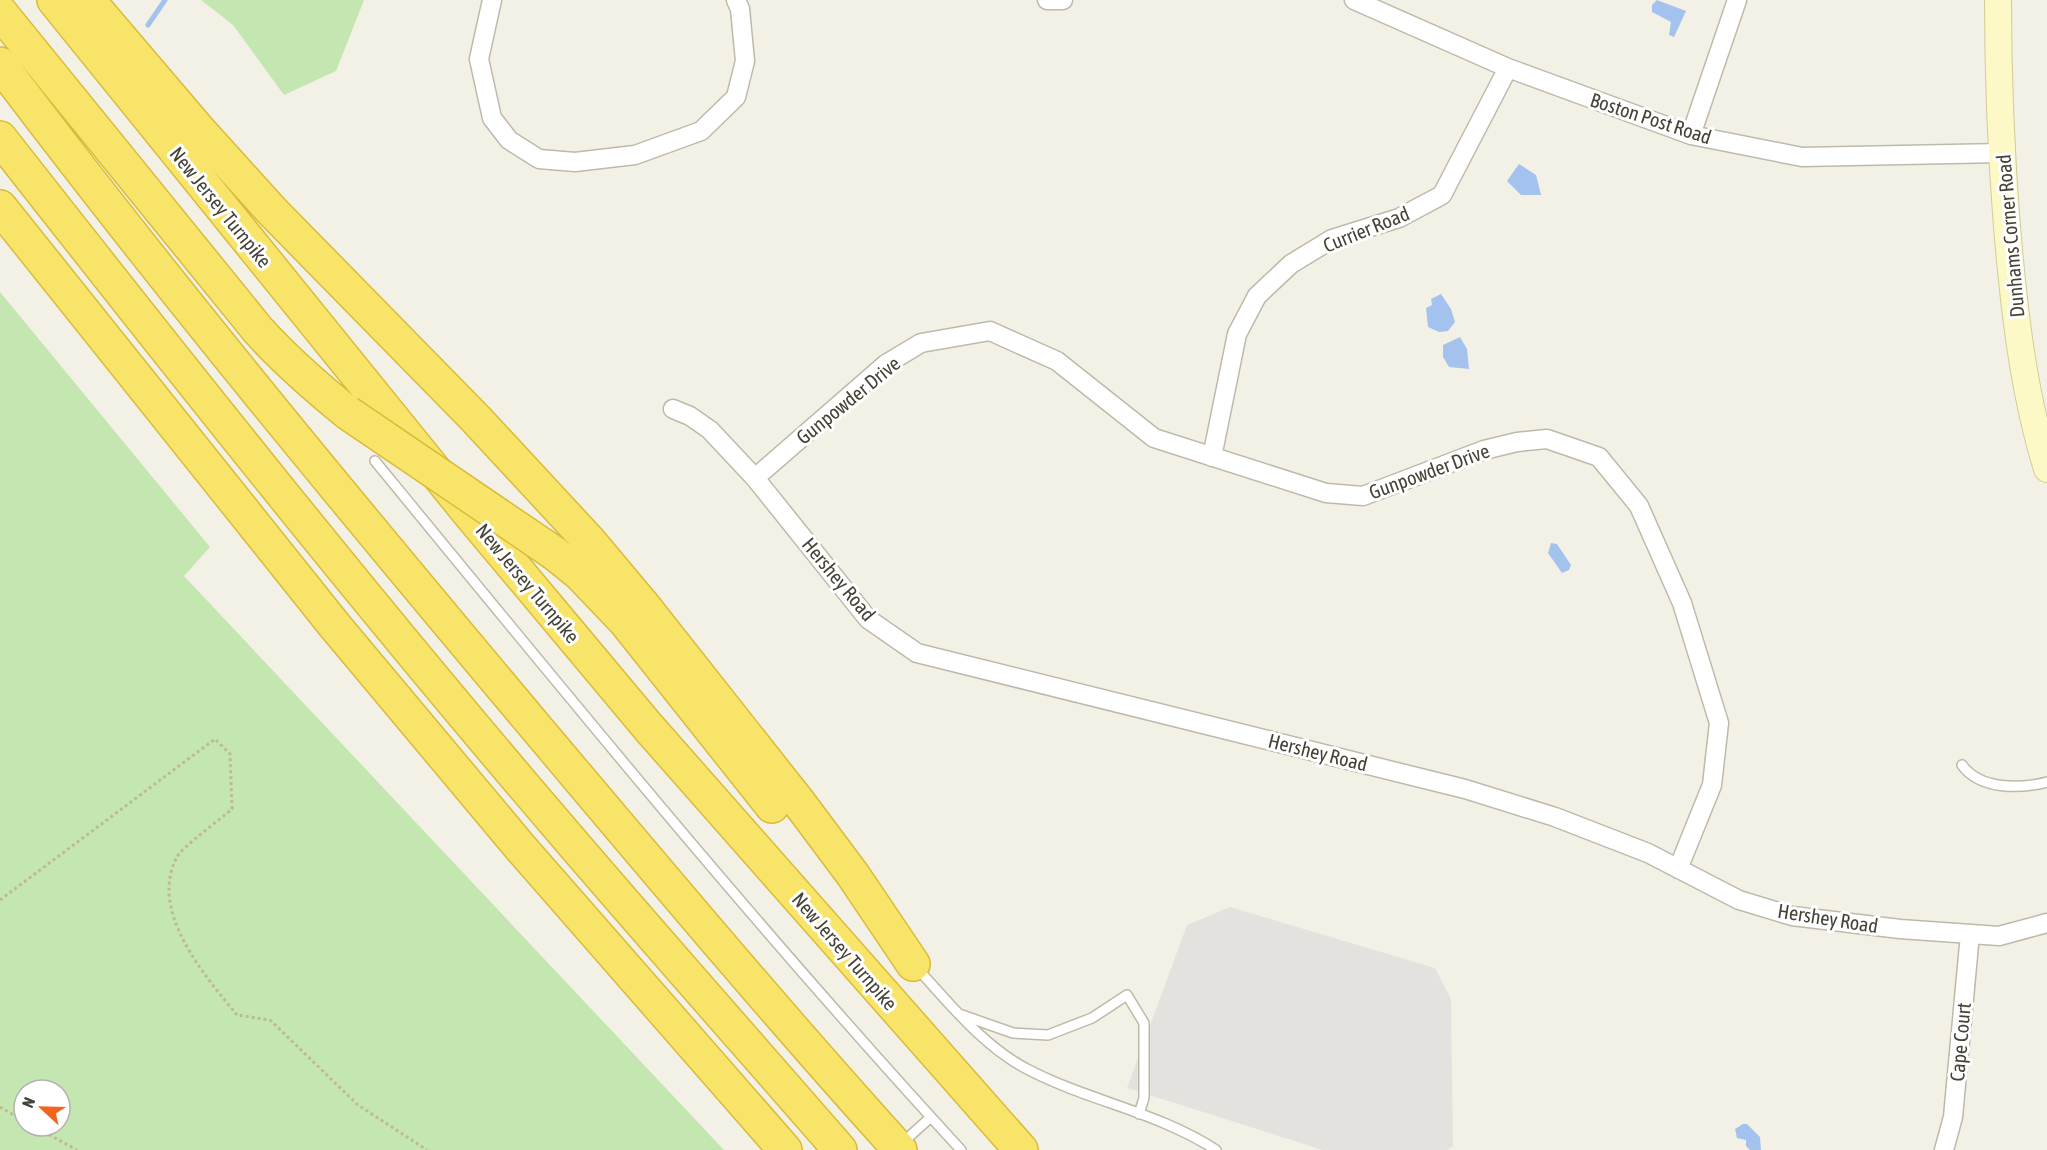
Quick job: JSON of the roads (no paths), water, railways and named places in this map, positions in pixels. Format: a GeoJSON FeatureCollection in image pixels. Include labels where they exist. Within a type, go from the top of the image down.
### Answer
{"type":"FeatureCollection","features":[{"type":"Feature","properties":{"kind":"highway","name":"New Jersey Turnpike"},"geometry":{"type":"LineString","coordinates":[[54,0],[462,504],[627,701],[1021,1150]]}},
{"type":"Feature","properties":{"kind":"highway"},"geometry":{"type":"LineString","coordinates":[[88,0],[197,128],[272,211],[476,419],[590,542],[800,804],[853,875],[913,964]]}},
{"type":"Feature","properties":{"kind":"highway"},"geometry":{"type":"LineString","coordinates":[[0,12],[284,359],[348,413],[554,553],[580,574],[625,621],[788,824],[913,964]]}},
{"type":"Feature","properties":{"kind":"highway"},"geometry":{"type":"LineString","coordinates":[[0,64],[223,348],[402,569],[794,1032],[898,1149]]}},
{"type":"Feature","properties":{"kind":"highway"},"geometry":{"type":"LineString","coordinates":[[0,138],[209,405],[390,626],[557,826],[840,1150]]}},
{"type":"Feature","properties":{"kind":"highway"},"geometry":{"type":"LineString","coordinates":[[0,207],[335,626],[520,847],[785,1150]]}},
{"type":"Feature","properties":{"kind":"street"},"geometry":{"type":"LineString","coordinates":[[492,0],[479,59],[492,118],[509,140],[539,159],[575,162],[635,154],[701,131],[736,97],[745,61],[740,9],[736,0]]}},
{"type":"Feature","properties":{"kind":"street"},"geometry":{"type":"LineString","coordinates":[[1047,0],[1063,0]]}},
{"type":"Feature","properties":{"kind":"street","name":"Boston Post Road"},"geometry":{"type":"LineString","coordinates":[[1354,0],[1508,68],[1691,135],[1803,157],[2001,153]]}},
{"type":"Feature","properties":{"kind":"street"},"geometry":{"type":"LineString","coordinates":[[1691,135],[1737,0]]}},
{"type":"Feature","properties":{"kind":"street","name":"Dunhams Corner Road"},"geometry":{"type":"LineString","coordinates":[[1998,0],[2001,153],[2010,262],[2022,367],[2047,469]]}},
{"type":"Feature","properties":{"kind":"street","name":"Currier Road"},"geometry":{"type":"LineString","coordinates":[[1212,457],[1237,334],[1257,296],[1291,264],[1332,239],[1399,218],[1442,195],[1508,68]]}},
{"type":"Feature","properties":{"kind":"street","name":"Gunpowder Drive"},"geometry":{"type":"LineString","coordinates":[[755,478],[886,364],[921,344],[990,331],[1057,361],[1154,438],[1326,493],[1363,496],[1484,450],[1517,442],[1547,439],[1599,458],[1640,506],[1682,603],[1719,723],[1712,785],[1678,869]]}},
{"type":"Feature","properties":{"kind":"street","name":"Hershey Road"},"geometry":{"type":"LineString","coordinates":[[673,409],[690,416],[710,430],[755,478],[868,619],[917,653],[1465,789],[1555,817],[1648,853],[1739,900],[1792,916],[1900,929],[1999,936],[2047,923]]}},
{"type":"Feature","properties":{"kind":"street","name":"Cape Court"},"geometry":{"type":"LineString","coordinates":[[1944,1150],[1953,1117],[1970,934]]}},
{"type":"Feature","properties":{"kind":"lane"},"geometry":{"type":"LineString","coordinates":[[375,461],[628,768],[766,930],[961,1150]]}},
{"type":"Feature","properties":{"kind":"lane"},"geometry":{"type":"LineString","coordinates":[[1962,765],[1969,775],[2005,786],[2035,785],[2047,782]]}},
{"type":"Feature","properties":{"kind":"lane"},"geometry":{"type":"LineString","coordinates":[[913,964],[959,1014],[997,1050],[1025,1068],[1056,1083],[1181,1130],[1216,1150]]}},
{"type":"Feature","properties":{"kind":"lane"},"geometry":{"type":"LineString","coordinates":[[959,1014],[1013,1033],[1048,1035],[1092,1018],[1126,995],[1144,1023],[1144,1098],[1138,1114]]}},
{"type":"Feature","properties":{"kind":"lane"},"geometry":{"type":"LineString","coordinates":[[898,1149],[931,1117]]}},
{"type":"Feature","properties":{"kind":"water"},"geometry":{"type":"Polygon","coordinates":[[[1657,0],[1686,11],[1674,37],[1669,35],[1671,22],[1652,12],[1652,5],[1657,0]]]}},
{"type":"Feature","properties":{"kind":"water"},"geometry":{"type":"Polygon","coordinates":[[[1519,164],[1536,175],[1541,195],[1521,195],[1507,181],[1519,164]]]}},
{"type":"Feature","properties":{"kind":"water"},"geometry":{"type":"Polygon","coordinates":[[[1441,294],[1451,309],[1455,322],[1448,331],[1439,332],[1428,327],[1426,308],[1432,305],[1431,299],[1441,294]]]}},
{"type":"Feature","properties":{"kind":"water"},"geometry":{"type":"Polygon","coordinates":[[[1460,337],[1467,349],[1469,369],[1449,367],[1443,357],[1443,345],[1460,337]]]}},
{"type":"Feature","properties":{"kind":"water"},"geometry":{"type":"Polygon","coordinates":[[[1551,543],[1557,544],[1571,565],[1569,570],[1562,573],[1548,553],[1551,543]]]}},
{"type":"Feature","properties":{"kind":"water"},"geometry":{"type":"Polygon","coordinates":[[[1747,1124],[1760,1137],[1761,1150],[1750,1150],[1746,1146],[1746,1140],[1737,1138],[1735,1129],[1747,1124]]]}},
{"type":"Feature","properties":{"kind":"waterway"},"geometry":{"type":"LineString","coordinates":[[148,25],[165,0]]}}]}
